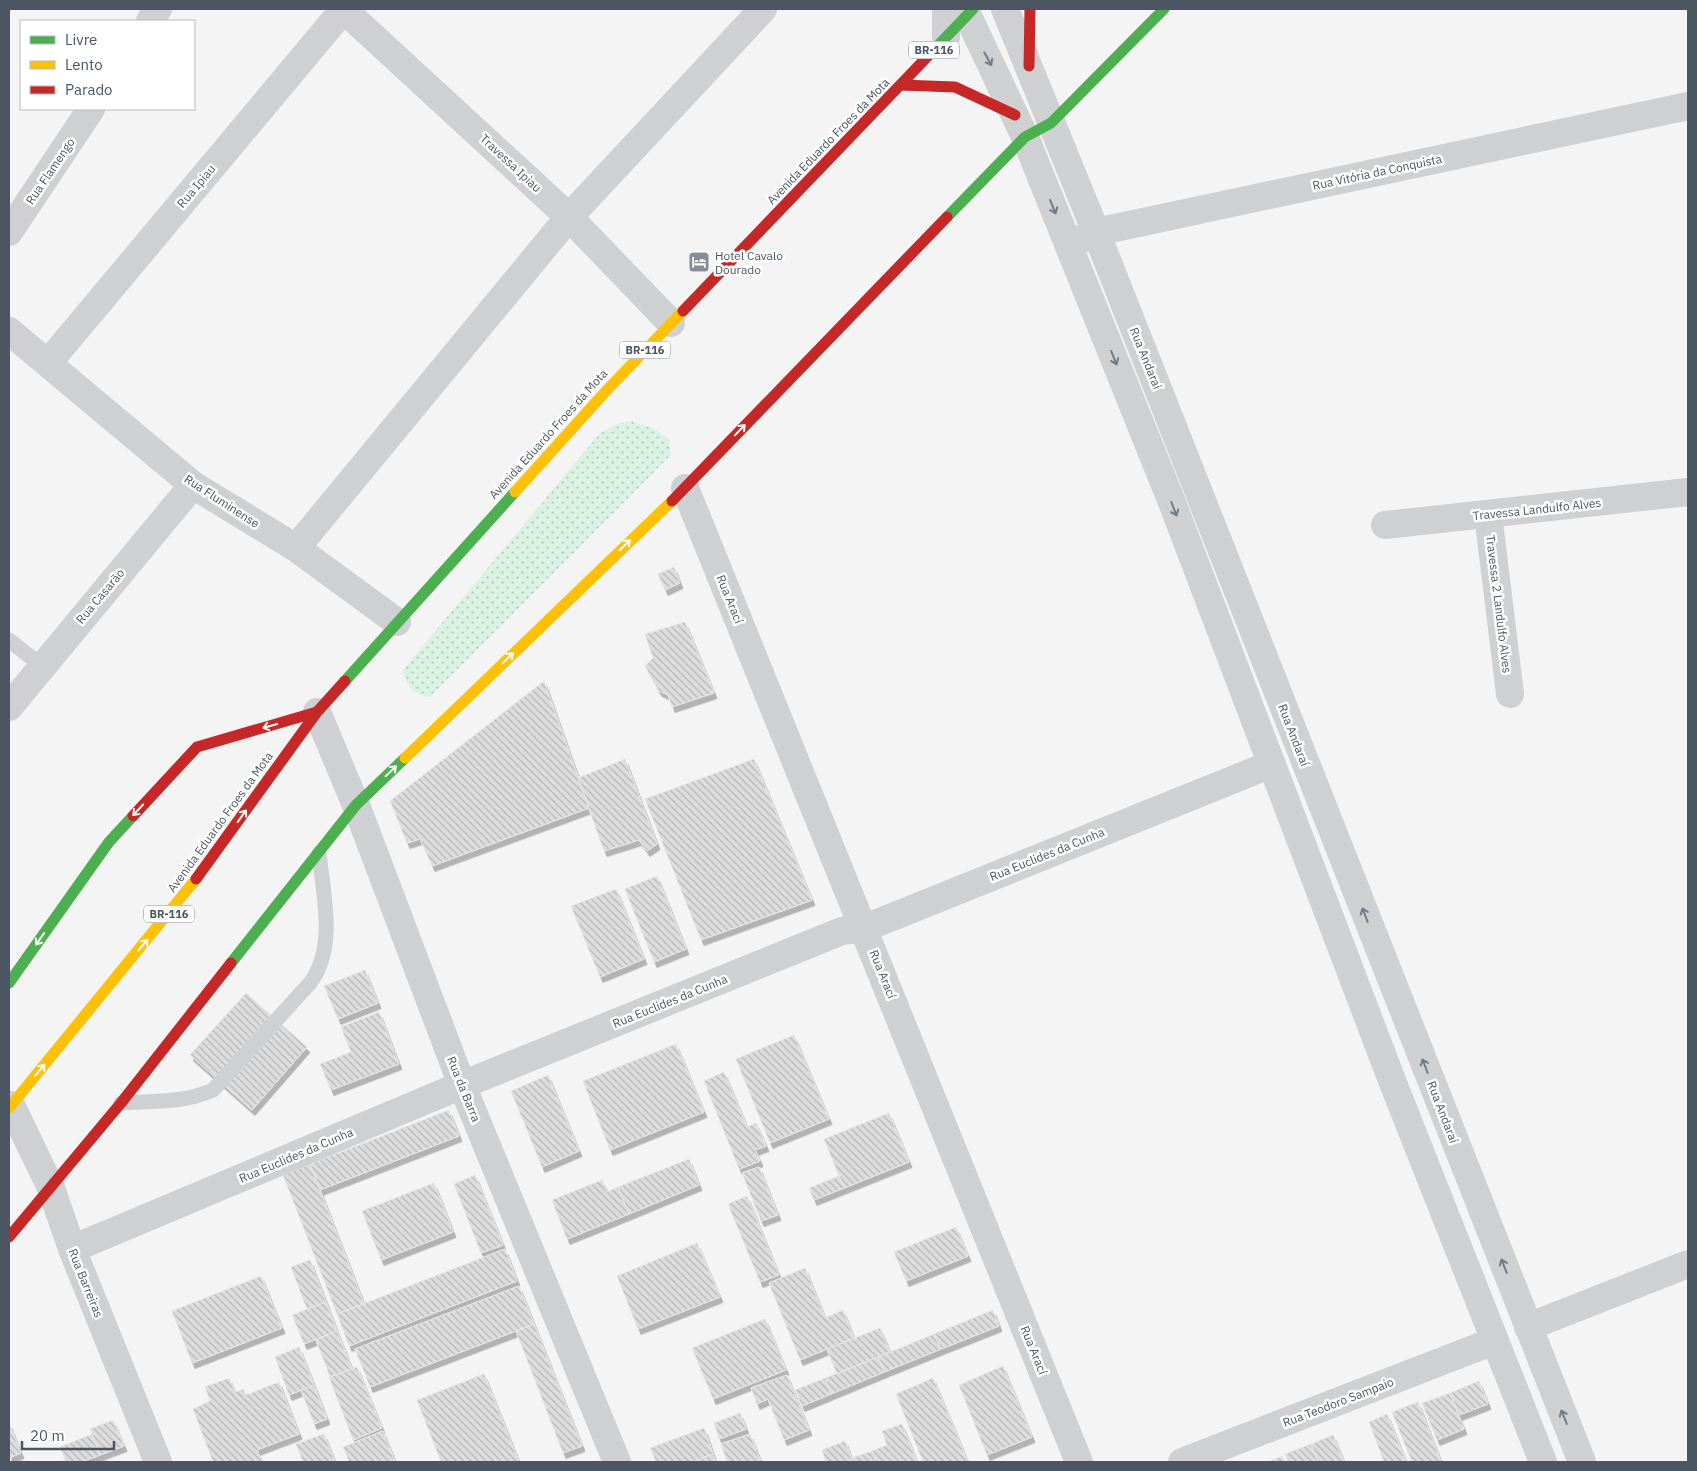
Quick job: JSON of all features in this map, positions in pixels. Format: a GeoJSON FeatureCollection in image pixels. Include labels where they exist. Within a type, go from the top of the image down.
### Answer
{"type":"FeatureCollection","features":[{"type":"Feature","properties":{"kind":"main road"},"geometry":{"type":"LineString","coordinates":[[1028,66],[1030,9]]}},
{"type":"Feature","properties":{"kind":"main road"},"geometry":{"type":"LineString","coordinates":[[9,1237],[121,1103],[356,805],[685,488],[1020,126],[1051,123],[1164,9]]}},
{"type":"Feature","properties":{"kind":"main road","name":"Avenida Eduardo Froes da Mota"},"geometry":{"type":"LineString","coordinates":[[10,1106],[184,896],[317,712],[600,397],[946,38]]}},
{"type":"Feature","properties":{"kind":"main road"},"geometry":{"type":"LineString","coordinates":[[900,85],[955,87],[981,97],[1020,126]]}},
{"type":"Feature","properties":{"kind":"main road"},"geometry":{"type":"LineString","coordinates":[[9,983],[109,842],[197,747],[317,712]]}},
{"type":"Feature","properties":{"kind":"street"},"geometry":{"type":"LineString","coordinates":[[151,20],[158,9]]}},
{"type":"Feature","properties":{"kind":"street","name":"Travessa Ipiau"},"geometry":{"type":"LineString","coordinates":[[344,9],[569,216],[671,323]]}},
{"type":"Feature","properties":{"kind":"street","name":"Rua Ipiau"},"geometry":{"type":"LineString","coordinates":[[48,363],[344,9]]}},
{"type":"Feature","properties":{"kind":"street"},"geometry":{"type":"LineString","coordinates":[[296,548],[569,216],[763,9]]}},
{"type":"Feature","properties":{"kind":"street","name":"Rua Andaraí"},"geometry":{"type":"LineString","coordinates":[[1005,9],[1096,232],[1582,1462]]}},
{"type":"Feature","properties":{"kind":"street"},"geometry":{"type":"LineString","coordinates":[[946,38],[962,11]]}},
{"type":"Feature","properties":{"kind":"street"},"geometry":{"type":"LineString","coordinates":[[962,11],[1020,126],[1069,245],[1173,505],[1393,1083],[1543,1462]]}},
{"type":"Feature","properties":{"kind":"street","name":"Rua Vitória da Conquista"},"geometry":{"type":"LineString","coordinates":[[1069,245],[1096,232],[1688,106]]}},
{"type":"Feature","properties":{"kind":"street","name":"Rua Flamengo"},"geometry":{"type":"LineString","coordinates":[[13,217],[90,110]]}},
{"type":"Feature","properties":{"kind":"street","name":"Rua Fluminense"},"geometry":{"type":"LineString","coordinates":[[9,331],[193,485],[296,548],[397,622]]}},
{"type":"Feature","properties":{"kind":"street","name":"Rua Casarão"},"geometry":{"type":"LineString","coordinates":[[9,707],[193,485]]}},
{"type":"Feature","properties":{"kind":"street","name":"Rua Arací"},"geometry":{"type":"LineString","coordinates":[[685,488],[1079,1462]]}},
{"type":"Feature","properties":{"kind":"street","name":"Travessa Landulfo Alves"},"geometry":{"type":"LineString","coordinates":[[1385,525],[1688,492]]}},
{"type":"Feature","properties":{"kind":"street","name":"Travessa 2 Landulfo Alves"},"geometry":{"type":"LineString","coordinates":[[1488,514],[1510,694]]}},
{"type":"Feature","properties":{"kind":"street","name":"Rua da Barra"},"geometry":{"type":"LineString","coordinates":[[317,712],[356,805],[462,1085],[617,1462]]}},
{"type":"Feature","properties":{"kind":"street","name":"Rua Euclides da Cunha"},"geometry":{"type":"LineString","coordinates":[[72,1249],[462,1085],[842,931],[864,928],[1272,764]]}},
{"type":"Feature","properties":{"kind":"street","name":"Rua Barreiras"},"geometry":{"type":"LineString","coordinates":[[10,1106],[51,1188],[72,1249],[158,1462]]}},
{"type":"Feature","properties":{"kind":"street"},"geometry":{"type":"LineString","coordinates":[[1528,1327],[1688,1264]]}},
{"type":"Feature","properties":{"kind":"street","name":"Rua Teodoro Sampaio"},"geometry":{"type":"LineString","coordinates":[[1182,1462],[1494,1341]]}},
{"type":"Feature","properties":{"kind":"lane"},"geometry":{"type":"LineString","coordinates":[[9,640],[42,666]]}},
{"type":"Feature","properties":{"kind":"lane"},"geometry":{"type":"LineString","coordinates":[[121,1103],[185,1099],[199,1097],[213,1090],[310,983],[317,974],[320,964],[326,923],[319,853]]}},
{"type":"Feature","properties":{"kind":"green space"},"geometry":{"type":"Polygon","coordinates":[[[631,421],[657,430],[669,440],[671,455],[430,697],[419,694],[411,689],[406,681],[403,670],[599,434],[615,425],[631,421]]]}},
{"type":"Feature","properties":{"kind":"building"},"geometry":{"type":"Polygon","coordinates":[[[674,567],[680,583],[665,590],[658,574],[674,567]]]}},
{"type":"Feature","properties":{"kind":"building"},"geometry":{"type":"Polygon","coordinates":[[[685,622],[714,693],[672,707],[668,695],[659,691],[645,666],[653,658],[645,634],[685,622]]]}},
{"type":"Feature","properties":{"kind":"building"},"geometry":{"type":"Polygon","coordinates":[[[544,681],[589,808],[432,866],[420,839],[407,843],[390,801],[544,681]]]}},
{"type":"Feature","properties":{"kind":"building"},"geometry":{"type":"Polygon","coordinates":[[[625,759],[657,844],[647,851],[639,840],[604,851],[578,778],[625,759]]]}},
{"type":"Feature","properties":{"kind":"building"},"geometry":{"type":"Polygon","coordinates":[[[754,759],[812,900],[701,940],[645,799],[754,759]]]}},
{"type":"Feature","properties":{"kind":"building"},"geometry":{"type":"Polygon","coordinates":[[[657,876],[686,949],[654,962],[625,889],[657,876]]]}},
{"type":"Feature","properties":{"kind":"building"},"geometry":{"type":"Polygon","coordinates":[[[616,889],[644,959],[600,977],[571,906],[616,889]]]}},
{"type":"Feature","properties":{"kind":"building"},"geometry":{"type":"Polygon","coordinates":[[[365,970],[378,1003],[338,1019],[324,986],[365,970]]]}},
{"type":"Feature","properties":{"kind":"building"},"geometry":{"type":"Polygon","coordinates":[[[246,993],[307,1047],[252,1110],[190,1055],[246,993]]]}},
{"type":"Feature","properties":{"kind":"building"},"geometry":{"type":"Polygon","coordinates":[[[379,1012],[399,1064],[331,1090],[320,1064],[351,1052],[341,1027],[379,1012]]]}},
{"type":"Feature","properties":{"kind":"building"},"geometry":{"type":"Polygon","coordinates":[[[794,1035],[829,1119],[770,1143],[736,1059],[794,1035]]]}},
{"type":"Feature","properties":{"kind":"building"},"geometry":{"type":"Polygon","coordinates":[[[676,1044],[704,1112],[610,1150],[583,1081],[676,1044]]]}},
{"type":"Feature","properties":{"kind":"building"},"geometry":{"type":"Polygon","coordinates":[[[724,1072],[747,1127],[756,1123],[766,1146],[755,1150],[760,1161],[739,1169],[704,1081],[724,1072]]]}},
{"type":"Feature","properties":{"kind":"building"},"geometry":{"type":"Polygon","coordinates":[[[548,1075],[579,1151],[542,1167],[511,1091],[548,1075]]]}},
{"type":"Feature","properties":{"kind":"building"},"geometry":{"type":"Polygon","coordinates":[[[449,1110],[459,1136],[320,1190],[310,1164],[449,1110]]]}},
{"type":"Feature","properties":{"kind":"building"},"geometry":{"type":"Polygon","coordinates":[[[889,1113],[909,1162],[844,1188],[824,1139],[889,1113]]]}},
{"type":"Feature","properties":{"kind":"building"},"geometry":{"type":"Polygon","coordinates":[[[689,1159],[699,1185],[629,1214],[618,1187],[689,1159]]]}},
{"type":"Feature","properties":{"kind":"building"},"geometry":{"type":"Polygon","coordinates":[[[310,1164],[364,1304],[337,1314],[283,1175],[310,1164]]]}},
{"type":"Feature","properties":{"kind":"building"},"geometry":{"type":"Polygon","coordinates":[[[759,1167],[778,1215],[761,1221],[742,1173],[759,1167]]]}},
{"type":"Feature","properties":{"kind":"building"},"geometry":{"type":"Polygon","coordinates":[[[475,1175],[503,1245],[481,1253],[454,1184],[475,1175]]]}},
{"type":"Feature","properties":{"kind":"building"},"geometry":{"type":"Polygon","coordinates":[[[839,1176],[844,1188],[814,1200],[809,1188],[839,1176]]]}},
{"type":"Feature","properties":{"kind":"building"},"geometry":{"type":"Polygon","coordinates":[[[602,1180],[607,1192],[618,1187],[629,1214],[567,1239],[552,1200],[602,1180]]]}},
{"type":"Feature","properties":{"kind":"building"},"geometry":{"type":"Polygon","coordinates":[[[434,1183],[453,1232],[381,1260],[362,1211],[434,1183]]]}},
{"type":"Feature","properties":{"kind":"building"},"geometry":{"type":"Polygon","coordinates":[[[747,1196],[779,1275],[760,1282],[728,1204],[747,1196]]]}},
{"type":"Feature","properties":{"kind":"building"},"geometry":{"type":"Polygon","coordinates":[[[956,1227],[968,1256],[906,1281],[894,1252],[956,1227]]]}},
{"type":"Feature","properties":{"kind":"building"},"geometry":{"type":"Polygon","coordinates":[[[697,1243],[720,1297],[638,1329],[617,1276],[697,1243]]]}},
{"type":"Feature","properties":{"kind":"building"},"geometry":{"type":"Polygon","coordinates":[[[505,1249],[517,1281],[349,1346],[337,1314],[505,1249]]]}},
{"type":"Feature","properties":{"kind":"building"},"geometry":{"type":"Polygon","coordinates":[[[310,1260],[326,1302],[307,1309],[291,1267],[310,1260]]]}},
{"type":"Feature","properties":{"kind":"building"},"geometry":{"type":"Polygon","coordinates":[[[805,1268],[825,1318],[843,1310],[854,1338],[800,1360],[769,1283],[805,1268]]]}},
{"type":"Feature","properties":{"kind":"building"},"geometry":{"type":"Polygon","coordinates":[[[261,1276],[282,1328],[192,1363],[172,1311],[261,1276]]]}},
{"type":"Feature","properties":{"kind":"building"},"geometry":{"type":"Polygon","coordinates":[[[519,1286],[534,1324],[370,1387],[355,1349],[519,1286]]]}},
{"type":"Feature","properties":{"kind":"building"},"geometry":{"type":"Polygon","coordinates":[[[326,1302],[337,1331],[304,1344],[292,1315],[326,1302]]]}},
{"type":"Feature","properties":{"kind":"building"},"geometry":{"type":"Polygon","coordinates":[[[993,1310],[999,1326],[941,1349],[934,1334],[993,1310]]]}},
{"type":"Feature","properties":{"kind":"building"},"geometry":{"type":"Polygon","coordinates":[[[765,1319],[786,1370],[713,1399],[692,1348],[765,1319]]]}},
{"type":"Feature","properties":{"kind":"building"},"geometry":{"type":"Polygon","coordinates":[[[534,1324],[582,1446],[563,1453],[516,1331],[534,1324]]]}},
{"type":"Feature","properties":{"kind":"building"},"geometry":{"type":"Polygon","coordinates":[[[880,1328],[890,1352],[837,1374],[827,1349],[880,1328]]]}},
{"type":"Feature","properties":{"kind":"building"},"geometry":{"type":"Polygon","coordinates":[[[337,1331],[352,1369],[330,1377],[316,1340],[337,1331]]]}},
{"type":"Feature","properties":{"kind":"building"},"geometry":{"type":"Polygon","coordinates":[[[934,1334],[941,1349],[884,1372],[878,1357],[934,1334]]]}},
{"type":"Feature","properties":{"kind":"building"},"geometry":{"type":"Polygon","coordinates":[[[299,1347],[314,1385],[289,1395],[275,1357],[299,1347]]]}},
{"type":"Feature","properties":{"kind":"building"},"geometry":{"type":"Polygon","coordinates":[[[878,1357],[884,1372],[831,1394],[825,1378],[878,1357]]]}},
{"type":"Feature","properties":{"kind":"building"},"geometry":{"type":"Polygon","coordinates":[[[1003,1366],[1032,1437],[987,1455],[959,1385],[1003,1366]]]}},
{"type":"Feature","properties":{"kind":"building"},"geometry":{"type":"Polygon","coordinates":[[[357,1367],[382,1428],[353,1440],[329,1377],[357,1367]]]}},
{"type":"Feature","properties":{"kind":"building"},"geometry":{"type":"Polygon","coordinates":[[[484,1374],[519,1462],[441,1462],[417,1400],[484,1374]]]}},
{"type":"Feature","properties":{"kind":"building"},"geometry":{"type":"Polygon","coordinates":[[[787,1375],[809,1430],[784,1440],[768,1399],[757,1404],[751,1388],[787,1375]]]}},
{"type":"Feature","properties":{"kind":"building"},"geometry":{"type":"Polygon","coordinates":[[[229,1378],[235,1392],[243,1389],[246,1395],[279,1382],[299,1434],[257,1450],[262,1462],[213,1462],[193,1409],[210,1401],[205,1387],[229,1378]]]}},
{"type":"Feature","properties":{"kind":"building"},"geometry":{"type":"Polygon","coordinates":[[[825,1378],[831,1394],[802,1406],[795,1390],[825,1378]]]}},
{"type":"Feature","properties":{"kind":"building"},"geometry":{"type":"Polygon","coordinates":[[[933,1378],[968,1462],[923,1462],[896,1394],[933,1378]]]}},
{"type":"Feature","properties":{"kind":"building"},"geometry":{"type":"Polygon","coordinates":[[[1479,1381],[1488,1404],[1459,1415],[1450,1393],[1479,1381]]]}},
{"type":"Feature","properties":{"kind":"building"},"geometry":{"type":"Polygon","coordinates":[[[314,1385],[327,1419],[314,1424],[301,1390],[314,1385]]]}},
{"type":"Feature","properties":{"kind":"building"},"geometry":{"type":"Polygon","coordinates":[[[1450,1393],[1464,1429],[1437,1440],[1422,1403],[1450,1393]]]}},
{"type":"Feature","properties":{"kind":"building"},"geometry":{"type":"Polygon","coordinates":[[[1418,1402],[1441,1462],[1412,1462],[1392,1412],[1418,1402]]]}},
{"type":"Feature","properties":{"kind":"building"},"geometry":{"type":"Polygon","coordinates":[[[740,1413],[746,1429],[719,1439],[714,1423],[740,1413]]]}},
{"type":"Feature","properties":{"kind":"building"},"geometry":{"type":"Polygon","coordinates":[[[1387,1414],[1406,1462],[1384,1462],[1369,1422],[1387,1414]]]}},
{"type":"Feature","properties":{"kind":"building"},"geometry":{"type":"Polygon","coordinates":[[[113,1420],[124,1446],[100,1455],[90,1429],[113,1420]]]}},
{"type":"Feature","properties":{"kind":"building"},"geometry":{"type":"Polygon","coordinates":[[[9,1423],[21,1453],[9,1458],[9,1423]]]}},
{"type":"Feature","properties":{"kind":"building"},"geometry":{"type":"Polygon","coordinates":[[[902,1424],[917,1462],[876,1462],[872,1451],[887,1445],[882,1431],[902,1424]]]}},
{"type":"Feature","properties":{"kind":"building"},"geometry":{"type":"Polygon","coordinates":[[[704,1428],[713,1454],[692,1462],[656,1462],[650,1448],[704,1428]]]}},
{"type":"Feature","properties":{"kind":"building"},"geometry":{"type":"Polygon","coordinates":[[[383,1431],[395,1462],[349,1462],[343,1447],[383,1431]]]}},
{"type":"Feature","properties":{"kind":"building"},"geometry":{"type":"Polygon","coordinates":[[[92,1434],[100,1455],[81,1462],[66,1462],[60,1447],[92,1434]]]}},
{"type":"Feature","properties":{"kind":"building"},"geometry":{"type":"Polygon","coordinates":[[[324,1434],[335,1462],[303,1462],[296,1444],[324,1434]]]}},
{"type":"Feature","properties":{"kind":"building"},"geometry":{"type":"Polygon","coordinates":[[[750,1434],[761,1462],[727,1462],[721,1444],[750,1434]]]}},
{"type":"Feature","properties":{"kind":"building"},"geometry":{"type":"Polygon","coordinates":[[[1333,1435],[1344,1462],[1318,1462],[1311,1444],[1333,1435]]]}},
{"type":"Feature","properties":{"kind":"building"},"geometry":{"type":"Polygon","coordinates":[[[845,1441],[853,1462],[826,1462],[822,1450],[845,1441]]]}},
{"type":"Feature","properties":{"kind":"building"},"geometry":{"type":"Polygon","coordinates":[[[1311,1444],[1318,1462],[1288,1462],[1285,1454],[1311,1444]]]}},
{"type":"Feature","properties":{"kind":"building"},"geometry":{"type":"Polygon","coordinates":[[[872,1451],[876,1462],[853,1462],[852,1458],[872,1451]]]}},
{"type":"Feature","properties":{"kind":"building"},"geometry":{"type":"Polygon","coordinates":[[[713,1454],[716,1462],[692,1462],[713,1454]]]}},
{"type":"Feature","properties":{"kind":"building"},"geometry":{"type":"Polygon","coordinates":[[[1282,1456],[1285,1462],[1268,1462],[1282,1456]]]}},
{"type":"Feature","properties":{"kind":"traffic: fast"},"geometry":{"type":"LineString","coordinates":[[929,55],[973,9]]}},
{"type":"Feature","properties":{"kind":"traffic: fast"},"geometry":{"type":"LineString","coordinates":[[947,217],[1025,137],[1051,123],[1164,9]]}},
{"type":"Feature","properties":{"kind":"traffic: fast"},"geometry":{"type":"LineString","coordinates":[[345,681],[515,492]]}},
{"type":"Feature","properties":{"kind":"traffic: fast"},"geometry":{"type":"LineString","coordinates":[[231,963],[356,805],[405,758]]}},
{"type":"Feature","properties":{"kind":"traffic: fast"},"geometry":{"type":"LineString","coordinates":[[9,983],[109,842],[133,816]]}},
{"type":"Feature","properties":{"kind":"traffic: slow"},"geometry":{"type":"LineString","coordinates":[[515,492],[607,390],[683,311]]}},
{"type":"Feature","properties":{"kind":"traffic: slow"},"geometry":{"type":"LineString","coordinates":[[405,758],[672,501]]}},
{"type":"Feature","properties":{"kind":"traffic: slow"},"geometry":{"type":"LineString","coordinates":[[9,1108],[196,879]]}},
{"type":"Feature","properties":{"kind":"traffic: jam"},"geometry":{"type":"LineString","coordinates":[[1029,66],[1030,9]]}},
{"type":"Feature","properties":{"kind":"traffic: jam"},"geometry":{"type":"LineString","coordinates":[[683,311],[929,55]]}},
{"type":"Feature","properties":{"kind":"traffic: jam"},"geometry":{"type":"LineString","coordinates":[[900,85],[955,87],[1015,115]]}},
{"type":"Feature","properties":{"kind":"traffic: jam"},"geometry":{"type":"LineString","coordinates":[[672,501],[947,217]]}},
{"type":"Feature","properties":{"kind":"traffic: jam"},"geometry":{"type":"LineString","coordinates":[[196,879],[317,712],[345,681]]}},
{"type":"Feature","properties":{"kind":"traffic: jam"},"geometry":{"type":"LineString","coordinates":[[133,816],[197,747],[317,712]]}},
{"type":"Feature","properties":{"kind":"traffic: jam"},"geometry":{"type":"LineString","coordinates":[[9,1237],[121,1103],[231,963]]}},
{"type":"Feature","properties":{"kind":"place","name":"Hotel Cavalo Dourado"},"geometry":{"type":"Point","coordinates":[699,262]}}]}
